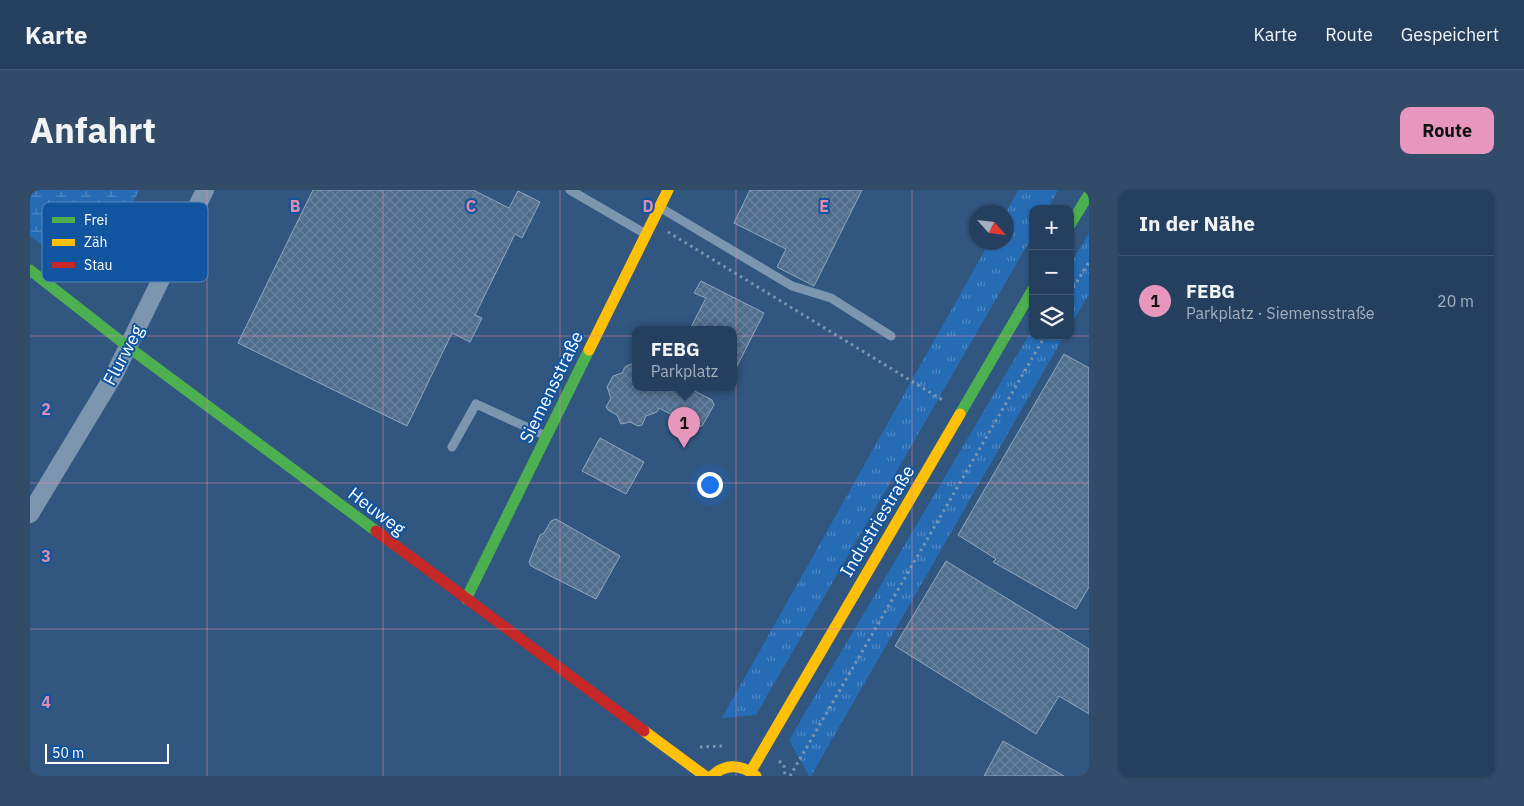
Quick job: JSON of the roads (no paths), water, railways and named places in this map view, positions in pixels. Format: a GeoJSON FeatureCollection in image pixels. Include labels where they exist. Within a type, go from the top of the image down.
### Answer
{"type":"FeatureCollection","features":[{"type":"Feature","properties":{"kind":"street","name":"Flurweg"},"geometry":{"type":"LineString","coordinates":[[199,202],[205,190]]}},
{"type":"Feature","properties":{"kind":"street","name":"Siemensstraße"},"geometry":{"type":"LineString","coordinates":[[466,599],[668,190]]}},
{"type":"Feature","properties":{"kind":"street"},"geometry":{"type":"LineString","coordinates":[[1074,218],[1088,192]]}},
{"type":"Feature","properties":{"kind":"street","name":"Heuweg"},"geometry":{"type":"LineString","coordinates":[[30,270],[42,279]]}},
{"type":"Feature","properties":{"kind":"street","name":"Heuweg"},"geometry":{"type":"LineString","coordinates":[[45,282],[127,346],[705,776]]}},
{"type":"Feature","properties":{"kind":"street","name":"Flurweg"},"geometry":{"type":"LineString","coordinates":[[30,514],[114,375],[159,282]]}},
{"type":"Feature","properties":{"kind":"street","name":"Industriestraße"},"geometry":{"type":"LineString","coordinates":[[754,773],[1030,295]]}},
{"type":"Feature","properties":{"kind":"street"},"geometry":{"type":"LineString","coordinates":[[712,776],[724,767],[733,765],[754,773]]}},
{"type":"Feature","properties":{"kind":"lane"},"geometry":{"type":"LineString","coordinates":[[570,190],[647,234]]}},
{"type":"Feature","properties":{"kind":"lane"},"geometry":{"type":"LineString","coordinates":[[660,208],[792,286],[831,298],[891,336]]}},
{"type":"Feature","properties":{"kind":"lane"},"geometry":{"type":"LineString","coordinates":[[452,447],[476,404],[547,436]]}},
{"type":"Feature","properties":{"kind":"place","name":"FEBG"},"geometry":{"type":"Point","coordinates":[684,448]}}]}
